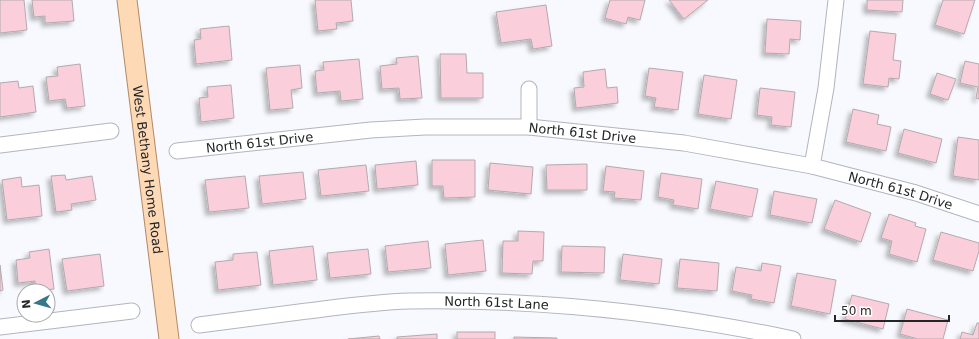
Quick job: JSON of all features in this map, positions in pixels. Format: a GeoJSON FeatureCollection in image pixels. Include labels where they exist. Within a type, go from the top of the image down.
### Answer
{"type":"FeatureCollection","features":[{"type":"Feature","properties":{"kind":"main road","name":"West Bethany Home Road"},"geometry":{"type":"LineString","coordinates":[[127,0],[169,339]]}},
{"type":"Feature","properties":{"kind":"street"},"geometry":{"type":"LineString","coordinates":[[812,166],[826,88],[836,0]]}},
{"type":"Feature","properties":{"kind":"street"},"geometry":{"type":"LineString","coordinates":[[529,89],[530,127]]}},
{"type":"Feature","properties":{"kind":"street","name":"North 61st Drive"},"geometry":{"type":"LineString","coordinates":[[178,151],[371,130],[530,127],[684,142],[812,166],[916,193],[979,214]]}},
{"type":"Feature","properties":{"kind":"street"},"geometry":{"type":"LineString","coordinates":[[0,144],[111,131]]}},
{"type":"Feature","properties":{"kind":"street","name":"North 61st Lane"},"geometry":{"type":"LineString","coordinates":[[199,325],[353,305],[408,301],[470,302],[549,304],[619,310],[701,321],[792,339]]}},
{"type":"Feature","properties":{"kind":"street"},"geometry":{"type":"LineString","coordinates":[[0,327],[132,311]]}},
{"type":"Feature","properties":{"kind":"building"},"geometry":{"type":"Polygon","coordinates":[[[0,0],[24,0],[27,30],[0,33],[0,0]]]}},
{"type":"Feature","properties":{"kind":"building"},"geometry":{"type":"Polygon","coordinates":[[[32,0],[72,0],[74,21],[45,23],[45,16],[34,17],[32,0]]]}},
{"type":"Feature","properties":{"kind":"building"},"geometry":{"type":"Polygon","coordinates":[[[315,0],[351,0],[353,21],[336,23],[337,29],[318,31],[315,0]]]}},
{"type":"Feature","properties":{"kind":"building"},"geometry":{"type":"Polygon","coordinates":[[[610,0],[645,0],[640,20],[628,17],[626,24],[605,18],[610,0]]]}},
{"type":"Feature","properties":{"kind":"building"},"geometry":{"type":"Polygon","coordinates":[[[669,0],[708,0],[684,19],[669,0]]]}},
{"type":"Feature","properties":{"kind":"building"},"geometry":{"type":"Polygon","coordinates":[[[867,0],[903,0],[902,12],[867,10],[867,0]]]}},
{"type":"Feature","properties":{"kind":"building"},"geometry":{"type":"Polygon","coordinates":[[[943,0],[975,0],[964,34],[935,25],[943,0]]]}},
{"type":"Feature","properties":{"kind":"building"},"geometry":{"type":"Polygon","coordinates":[[[546,5],[552,46],[533,49],[531,39],[501,43],[496,12],[546,5]]]}},
{"type":"Feature","properties":{"kind":"building"},"geometry":{"type":"Polygon","coordinates":[[[767,19],[801,21],[800,40],[790,39],[789,54],[765,53],[767,19]]]}},
{"type":"Feature","properties":{"kind":"building"},"geometry":{"type":"Polygon","coordinates":[[[229,26],[232,60],[196,64],[194,40],[201,39],[200,29],[229,26]]]}},
{"type":"Feature","properties":{"kind":"building"},"geometry":{"type":"Polygon","coordinates":[[[870,31],[896,34],[893,60],[901,61],[899,79],[889,78],[888,87],[863,84],[870,31]]]}},
{"type":"Feature","properties":{"kind":"building"},"geometry":{"type":"Polygon","coordinates":[[[440,54],[466,54],[467,73],[483,73],[483,98],[441,98],[440,54]]]}},
{"type":"Feature","properties":{"kind":"building"},"geometry":{"type":"Polygon","coordinates":[[[418,56],[422,98],[400,99],[399,88],[382,89],[380,66],[397,64],[396,58],[418,56]]]}},
{"type":"Feature","properties":{"kind":"building"},"geometry":{"type":"Polygon","coordinates":[[[359,59],[363,99],[341,101],[340,91],[317,93],[315,71],[324,70],[323,62],[359,59]]]}},
{"type":"Feature","properties":{"kind":"building"},"geometry":{"type":"Polygon","coordinates":[[[965,61],[979,64],[979,99],[976,98],[978,87],[960,83],[965,61]]]}},
{"type":"Feature","properties":{"kind":"building"},"geometry":{"type":"Polygon","coordinates":[[[80,64],[85,106],[67,108],[65,99],[49,101],[46,77],[58,76],[57,67],[80,64]]]}},
{"type":"Feature","properties":{"kind":"building"},"geometry":{"type":"Polygon","coordinates":[[[300,65],[302,88],[291,90],[293,108],[270,110],[266,68],[300,65]]]}},
{"type":"Feature","properties":{"kind":"building"},"geometry":{"type":"Polygon","coordinates":[[[649,68],[683,72],[678,110],[654,107],[656,98],[645,96],[649,68]]]}},
{"type":"Feature","properties":{"kind":"building"},"geometry":{"type":"Polygon","coordinates":[[[605,69],[607,88],[617,87],[618,103],[576,108],[574,88],[584,87],[583,72],[605,69]]]}},
{"type":"Feature","properties":{"kind":"building"},"geometry":{"type":"Polygon","coordinates":[[[937,73],[956,79],[948,100],[930,94],[937,73]]]}},
{"type":"Feature","properties":{"kind":"building"},"geometry":{"type":"Polygon","coordinates":[[[704,75],[737,80],[731,119],[698,114],[704,75]]]}},
{"type":"Feature","properties":{"kind":"building"},"geometry":{"type":"Polygon","coordinates":[[[18,81],[19,88],[33,86],[36,112],[0,117],[0,83],[18,81]]]}},
{"type":"Feature","properties":{"kind":"building"},"geometry":{"type":"Polygon","coordinates":[[[231,85],[234,118],[201,122],[199,98],[208,97],[207,87],[231,85]]]}},
{"type":"Feature","properties":{"kind":"building"},"geometry":{"type":"Polygon","coordinates":[[[760,88],[795,92],[791,127],[771,125],[772,117],[757,115],[760,88]]]}},
{"type":"Feature","properties":{"kind":"building"},"geometry":{"type":"Polygon","coordinates":[[[853,109],[879,115],[877,124],[891,127],[886,151],[846,142],[853,109]]]}},
{"type":"Feature","properties":{"kind":"building"},"geometry":{"type":"Polygon","coordinates":[[[904,129],[942,139],[936,163],[898,153],[904,129]]]}},
{"type":"Feature","properties":{"kind":"building"},"geometry":{"type":"Polygon","coordinates":[[[958,137],[979,140],[979,180],[953,176],[958,137]]]}},
{"type":"Feature","properties":{"kind":"building"},"geometry":{"type":"Polygon","coordinates":[[[432,160],[475,160],[475,197],[444,198],[443,186],[432,186],[432,160]]]}},
{"type":"Feature","properties":{"kind":"building"},"geometry":{"type":"Polygon","coordinates":[[[416,161],[418,185],[377,189],[375,165],[416,161]]]}},
{"type":"Feature","properties":{"kind":"building"},"geometry":{"type":"Polygon","coordinates":[[[490,163],[533,167],[531,194],[488,190],[490,163]]]}},
{"type":"Feature","properties":{"kind":"building"},"geometry":{"type":"Polygon","coordinates":[[[587,164],[587,190],[547,190],[546,165],[587,164]]]}},
{"type":"Feature","properties":{"kind":"building"},"geometry":{"type":"Polygon","coordinates":[[[366,165],[369,191],[321,196],[318,170],[366,165]]]}},
{"type":"Feature","properties":{"kind":"building"},"geometry":{"type":"Polygon","coordinates":[[[606,166],[644,171],[641,200],[614,198],[615,192],[603,191],[606,166]]]}},
{"type":"Feature","properties":{"kind":"building"},"geometry":{"type":"Polygon","coordinates":[[[303,172],[306,199],[262,204],[259,176],[303,172]]]}},
{"type":"Feature","properties":{"kind":"building"},"geometry":{"type":"Polygon","coordinates":[[[661,173],[702,179],[698,209],[673,205],[674,200],[658,197],[661,173]]]}},
{"type":"Feature","properties":{"kind":"building"},"geometry":{"type":"Polygon","coordinates":[[[65,175],[66,180],[92,176],[96,200],[71,204],[72,210],[56,212],[51,176],[65,175]]]}},
{"type":"Feature","properties":{"kind":"building"},"geometry":{"type":"Polygon","coordinates":[[[245,176],[249,208],[209,212],[205,180],[245,176]]]}},
{"type":"Feature","properties":{"kind":"building"},"geometry":{"type":"Polygon","coordinates":[[[21,177],[22,187],[39,185],[42,216],[7,220],[2,180],[21,177]]]}},
{"type":"Feature","properties":{"kind":"building"},"geometry":{"type":"Polygon","coordinates":[[[716,181],[758,189],[752,217],[710,209],[716,181]]]}},
{"type":"Feature","properties":{"kind":"building"},"geometry":{"type":"Polygon","coordinates":[[[774,191],[817,199],[812,223],[770,215],[774,191]]]}},
{"type":"Feature","properties":{"kind":"building"},"geometry":{"type":"Polygon","coordinates":[[[835,200],[871,213],[861,242],[824,229],[835,200]]]}},
{"type":"Feature","properties":{"kind":"building"},"geometry":{"type":"Polygon","coordinates":[[[889,214],[916,223],[915,226],[926,229],[917,262],[889,254],[892,241],[881,238],[889,214]]]}},
{"type":"Feature","properties":{"kind":"building"},"geometry":{"type":"Polygon","coordinates":[[[518,231],[544,232],[543,261],[533,261],[532,274],[502,273],[503,241],[518,241],[518,231]]]}},
{"type":"Feature","properties":{"kind":"building"},"geometry":{"type":"Polygon","coordinates":[[[941,232],[979,243],[979,251],[973,271],[933,260],[941,232]]]}},
{"type":"Feature","properties":{"kind":"building"},"geometry":{"type":"Polygon","coordinates":[[[483,240],[486,271],[448,275],[445,244],[483,240]]]}},
{"type":"Feature","properties":{"kind":"building"},"geometry":{"type":"Polygon","coordinates":[[[428,241],[431,268],[388,272],[385,246],[428,241]]]}},
{"type":"Feature","properties":{"kind":"building"},"geometry":{"type":"Polygon","coordinates":[[[313,246],[317,280],[273,285],[269,251],[313,246]]]}},
{"type":"Feature","properties":{"kind":"building"},"geometry":{"type":"Polygon","coordinates":[[[562,246],[605,247],[604,273],[561,272],[562,246]]]}},
{"type":"Feature","properties":{"kind":"building"},"geometry":{"type":"Polygon","coordinates":[[[49,249],[53,283],[35,283],[35,281],[18,283],[16,260],[30,258],[29,252],[49,249]]]}},
{"type":"Feature","properties":{"kind":"building"},"geometry":{"type":"Polygon","coordinates":[[[368,249],[371,274],[330,278],[327,253],[368,249]]]}},
{"type":"Feature","properties":{"kind":"building"},"geometry":{"type":"Polygon","coordinates":[[[257,252],[261,285],[218,290],[215,262],[233,260],[233,254],[257,252]]]}},
{"type":"Feature","properties":{"kind":"building"},"geometry":{"type":"Polygon","coordinates":[[[100,254],[104,286],[67,291],[62,259],[100,254]]]}},
{"type":"Feature","properties":{"kind":"building"},"geometry":{"type":"Polygon","coordinates":[[[623,254],[662,259],[659,284],[620,280],[623,254]]]}},
{"type":"Feature","properties":{"kind":"building"},"geometry":{"type":"Polygon","coordinates":[[[680,259],[719,263],[717,291],[677,288],[680,259]]]}},
{"type":"Feature","properties":{"kind":"building"},"geometry":{"type":"Polygon","coordinates":[[[762,263],[781,266],[774,303],[751,299],[752,295],[732,291],[736,267],[761,271],[762,263]]]}},
{"type":"Feature","properties":{"kind":"building"},"geometry":{"type":"Polygon","coordinates":[[[0,265],[3,290],[0,291],[0,265]]]}},
{"type":"Feature","properties":{"kind":"building"},"geometry":{"type":"Polygon","coordinates":[[[797,273],[836,280],[830,314],[791,306],[797,273]]]}},
{"type":"Feature","properties":{"kind":"building"},"geometry":{"type":"Polygon","coordinates":[[[852,295],[889,304],[883,329],[845,319],[852,295]]]}},
{"type":"Feature","properties":{"kind":"building"},"geometry":{"type":"Polygon","coordinates":[[[907,309],[948,320],[943,339],[918,339],[900,334],[907,309]]]}},
{"type":"Feature","properties":{"kind":"building"},"geometry":{"type":"Polygon","coordinates":[[[977,323],[979,323],[979,339],[960,339],[962,332],[973,335],[977,323]]]}},
{"type":"Feature","properties":{"kind":"building"},"geometry":{"type":"Polygon","coordinates":[[[457,332],[495,332],[495,339],[457,339],[457,332]]]}},
{"type":"Feature","properties":{"kind":"building"},"geometry":{"type":"Polygon","coordinates":[[[437,334],[437,339],[397,339],[397,337],[437,334]]]}},
{"type":"Feature","properties":{"kind":"building"},"geometry":{"type":"Polygon","coordinates":[[[379,336],[380,339],[348,339],[379,336]]]}},
{"type":"Feature","properties":{"kind":"building"},"geometry":{"type":"Polygon","coordinates":[[[514,337],[557,338],[557,339],[514,339],[514,337]]]}}]}
